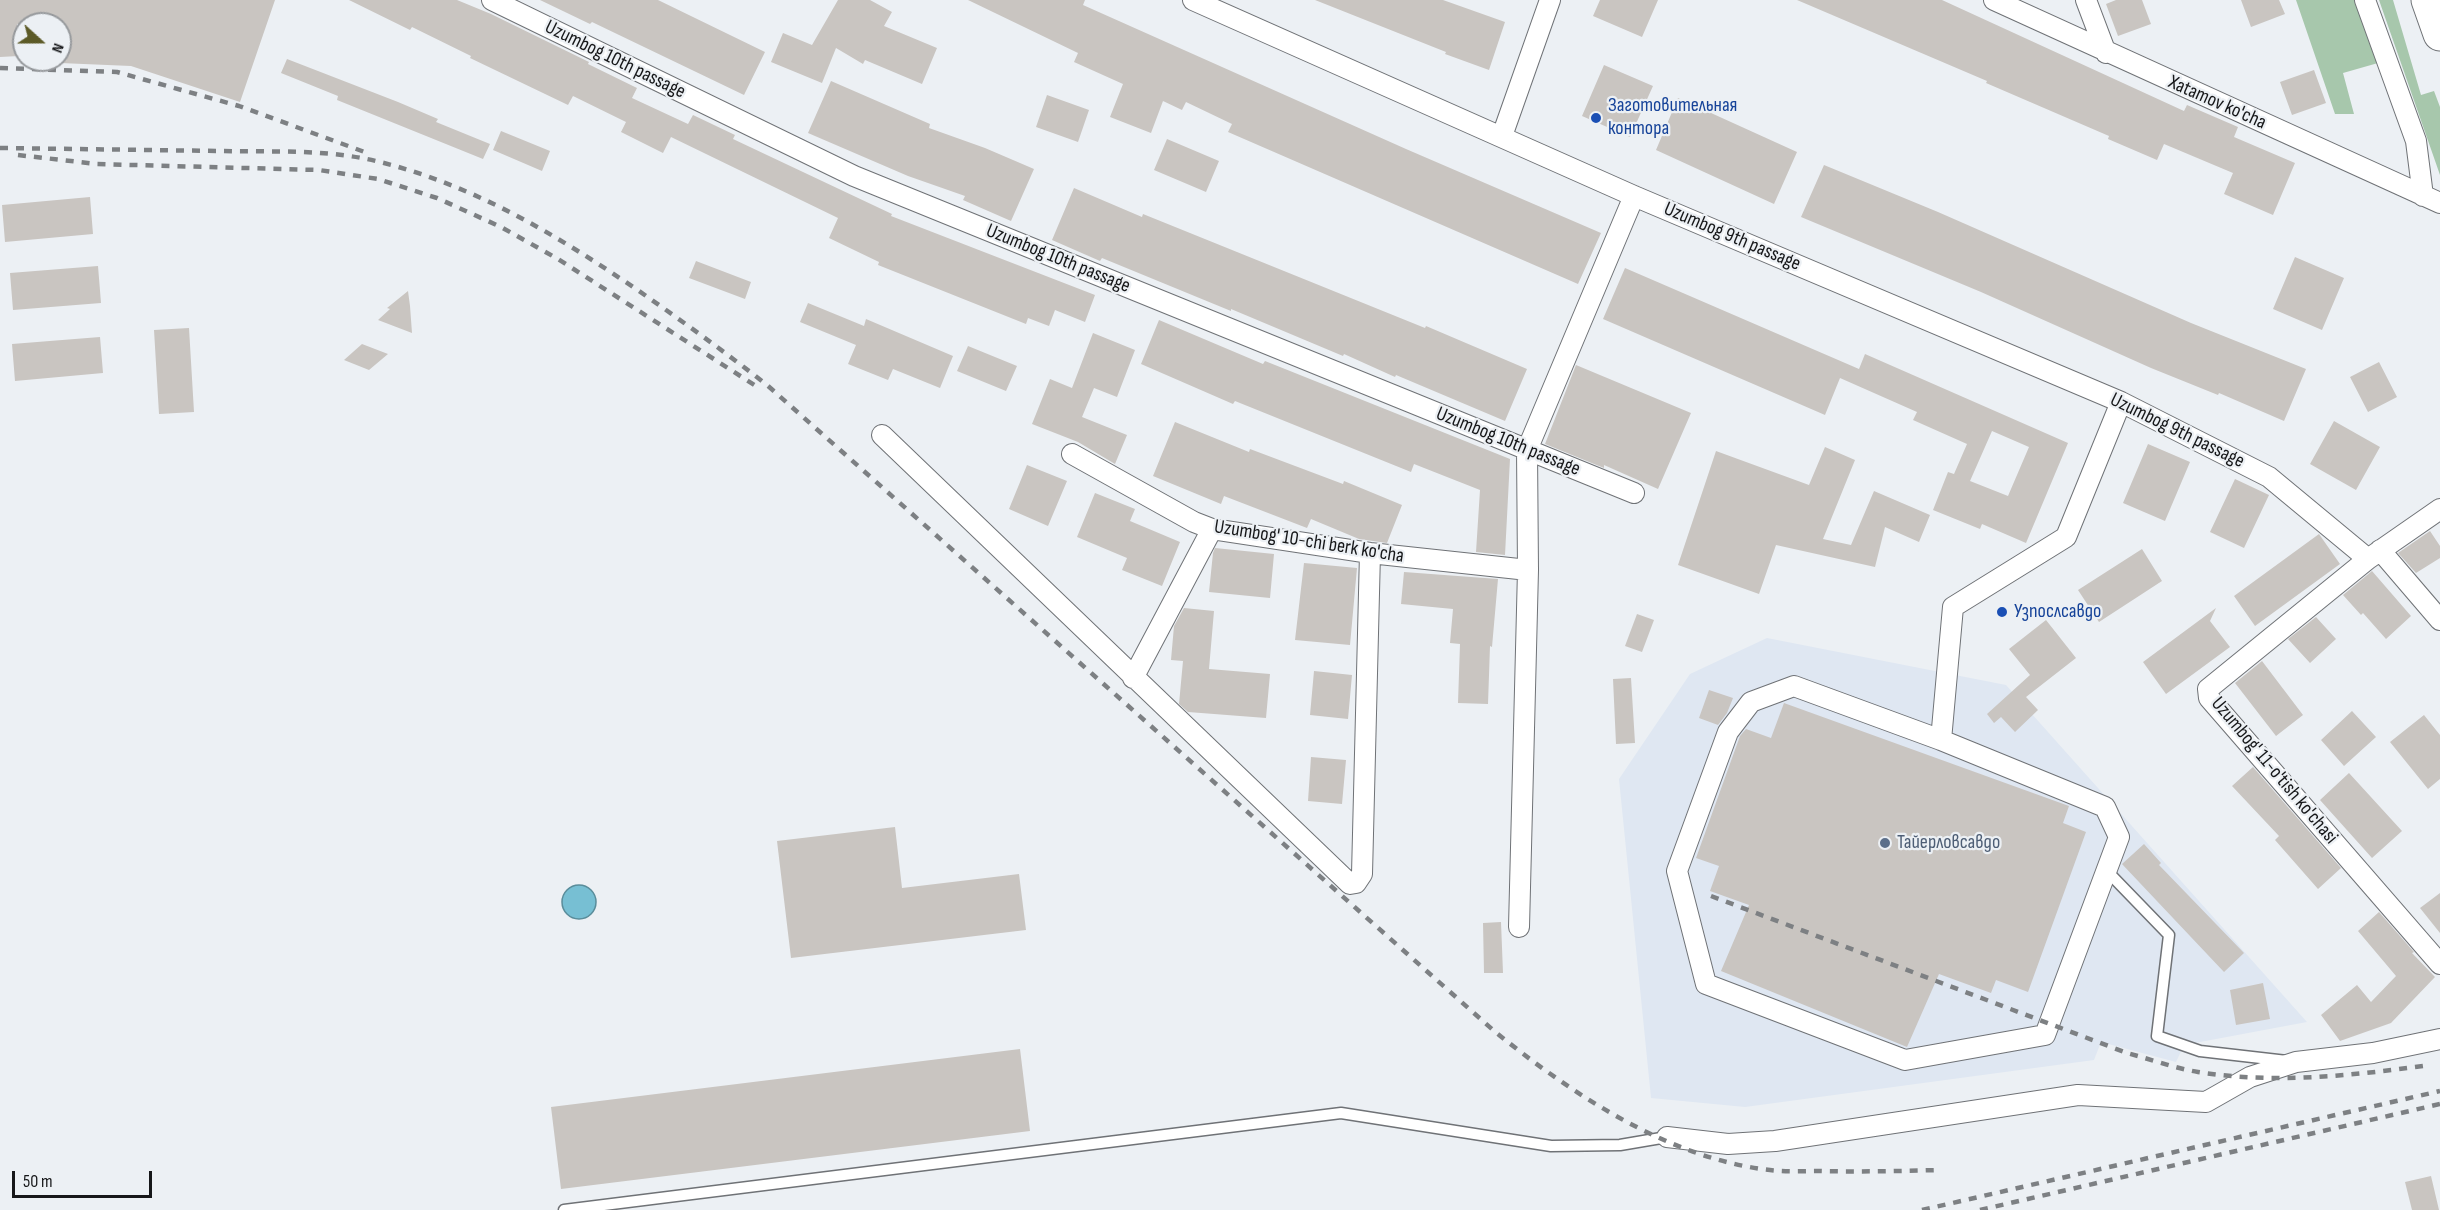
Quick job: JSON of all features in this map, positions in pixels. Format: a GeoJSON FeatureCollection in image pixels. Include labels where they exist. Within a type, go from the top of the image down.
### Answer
{"type":"FeatureCollection","features":[{"type":"Feature","properties":{"kind":"highway"},"geometry":{"type":"LineString","coordinates":[[2428,0],[2440,34]]}},
{"type":"Feature","properties":{"kind":"street","name":"Uzumbog 10th passage"},"geometry":{"type":"LineString","coordinates":[[492,0],[854,176],[1634,493]]}},
{"type":"Feature","properties":{"kind":"street","name":"Uzumbog 9th passage"},"geometry":{"type":"LineString","coordinates":[[1193,0],[1634,196],[2121,402],[2269,477],[2374,554],[2440,620]]}},
{"type":"Feature","properties":{"kind":"street"},"geometry":{"type":"LineString","coordinates":[[1502,136],[1550,0]]}},
{"type":"Feature","properties":{"kind":"street","name":"Xatamov ko'cha"},"geometry":{"type":"LineString","coordinates":[[1994,0],[2432,200]]}},
{"type":"Feature","properties":{"kind":"street"},"geometry":{"type":"LineString","coordinates":[[2086,0],[2106,53]]}},
{"type":"Feature","properties":{"kind":"street"},"geometry":{"type":"LineString","coordinates":[[2365,0],[2416,141],[2432,200]]}},
{"type":"Feature","properties":{"kind":"street"},"geometry":{"type":"LineString","coordinates":[[1520,927],[1528,570],[1527,450],[1634,196]]}},
{"type":"Feature","properties":{"kind":"street"},"geometry":{"type":"LineString","coordinates":[[1941,740],[1953,608],[2066,537],[2121,402]]}},
{"type":"Feature","properties":{"kind":"street"},"geometry":{"type":"LineString","coordinates":[[882,435],[1350,884],[1356,883],[1362,874],[1370,553]]}},
{"type":"Feature","properties":{"kind":"street","name":"Uzumbog' 10-chi berk ko'cha"},"geometry":{"type":"LineString","coordinates":[[1072,454],[1194,522],[1212,529],[1370,553],[1528,570]]}},
{"type":"Feature","properties":{"kind":"street","name":"Uzumbog' 11-o'tish ko'chasi"},"geometry":{"type":"LineString","coordinates":[[2440,509],[2374,554],[2208,689],[2209,698],[2440,964]]}},
{"type":"Feature","properties":{"kind":"street"},"geometry":{"type":"LineString","coordinates":[[1133,678],[1212,529]]}},
{"type":"Feature","properties":{"kind":"street"},"geometry":{"type":"LineString","coordinates":[[1794,686],[1941,740],[2105,807],[2119,837],[2045,1035],[1905,1060],[1706,984],[1677,871],[1728,732],[1751,702],[1794,686]]}},
{"type":"Feature","properties":{"kind":"street"},"geometry":{"type":"LineString","coordinates":[[1667,1137],[1728,1144],[1775,1142],[2078,1095],[2206,1102],[2250,1077],[2296,1062],[2373,1053],[2440,1039]]}},
{"type":"Feature","properties":{"kind":"lane"},"geometry":{"type":"LineString","coordinates":[[2107,871],[2169,935],[2157,1036],[2199,1051],[2296,1062]]}},
{"type":"Feature","properties":{"kind":"lane"},"geometry":{"type":"LineString","coordinates":[[564,1210],[1341,1113],[1551,1146],[1620,1145],[1667,1137]]}},
{"type":"Feature","properties":{"kind":"shaded area"},"geometry":{"type":"Polygon","coordinates":[[[1767,638],[2006,685],[2307,1022],[2184,1045],[2176,1062],[2101,1042],[2094,1060],[1745,1107],[1651,1098],[1619,779],[1690,674],[1767,638]]]}},
{"type":"Feature","properties":{"kind":"green space"},"geometry":{"type":"Polygon","coordinates":[[[2296,0],[2356,0],[2378,63],[2343,73],[2354,114],[2335,114],[2296,0]]]}},
{"type":"Feature","properties":{"kind":"green space"},"geometry":{"type":"Polygon","coordinates":[[[2379,0],[2393,0],[2421,95],[2434,91],[2440,107],[2440,175],[2379,0]]]}},
{"type":"Feature","properties":{"kind":"water"},"geometry":{"type":"Polygon","coordinates":[[[579,885],[591,890],[596,902],[591,914],[579,919],[567,914],[562,902],[567,890],[579,885]]]}},
{"type":"Feature","properties":{"kind":"building"},"geometry":{"type":"Polygon","coordinates":[[[0,0],[275,0],[240,102],[131,66],[72,64],[72,12],[12,12],[12,56],[0,57],[0,0]]]}},
{"type":"Feature","properties":{"kind":"building"},"geometry":{"type":"Polygon","coordinates":[[[349,0],[457,0],[491,14],[637,88],[632,98],[688,124],[693,115],[735,135],[733,139],[892,214],[891,216],[1095,295],[1085,322],[1055,310],[1049,326],[1028,318],[1026,324],[878,265],[879,262],[829,238],[838,218],[671,137],[663,153],[621,132],[626,122],[573,96],[568,105],[412,27],[410,30],[349,0]]]}},
{"type":"Feature","properties":{"kind":"building"},"geometry":{"type":"Polygon","coordinates":[[[540,0],[658,0],[765,52],[744,95],[592,22],[590,24],[540,0]]]}},
{"type":"Feature","properties":{"kind":"building"},"geometry":{"type":"Polygon","coordinates":[[[838,0],[870,0],[892,12],[884,26],[937,48],[922,84],[865,60],[863,64],[836,48],[822,83],[771,62],[783,33],[812,45],[838,0]]]}},
{"type":"Feature","properties":{"kind":"building"},"geometry":{"type":"Polygon","coordinates":[[[968,0],[1085,0],[1083,5],[1601,233],[1578,284],[1228,132],[1232,124],[1186,102],[1182,110],[1163,101],[1151,133],[1110,117],[1123,84],[1074,62],[1078,53],[968,0]]]}},
{"type":"Feature","properties":{"kind":"building"},"geometry":{"type":"Polygon","coordinates":[[[1315,0],[1443,0],[1505,22],[1489,70],[1315,0]]]}},
{"type":"Feature","properties":{"kind":"building"},"geometry":{"type":"Polygon","coordinates":[[[1600,0],[1658,0],[1642,37],[1593,16],[1600,0]]]}},
{"type":"Feature","properties":{"kind":"building"},"geometry":{"type":"Polygon","coordinates":[[[1797,0],[1942,0],[2184,111],[2187,105],[2238,127],[2234,137],[2295,163],[2273,215],[2224,194],[2233,173],[2164,144],[2157,160],[2108,139],[2109,136],[1986,83],[1987,81],[1797,0]]]}},
{"type":"Feature","properties":{"kind":"building"},"geometry":{"type":"Polygon","coordinates":[[[2116,0],[2142,0],[2151,24],[2118,36],[2106,4],[2116,0]]]}},
{"type":"Feature","properties":{"kind":"building"},"geometry":{"type":"Polygon","coordinates":[[[2241,0],[2279,0],[2285,14],[2251,27],[2241,0]]]}},
{"type":"Feature","properties":{"kind":"building"},"geometry":{"type":"Polygon","coordinates":[[[287,59],[398,102],[438,119],[436,122],[490,144],[483,159],[337,100],[338,96],[281,73],[287,59]]]}},
{"type":"Feature","properties":{"kind":"building"},"geometry":{"type":"Polygon","coordinates":[[[1604,65],[1653,86],[1630,137],[1582,116],[1604,65]]]}},
{"type":"Feature","properties":{"kind":"building"},"geometry":{"type":"Polygon","coordinates":[[[2314,70],[2326,103],[2292,115],[2280,82],[2314,70]]]}},
{"type":"Feature","properties":{"kind":"building"},"geometry":{"type":"Polygon","coordinates":[[[831,81],[930,124],[929,128],[1034,169],[1011,221],[963,200],[965,196],[908,176],[808,133],[831,81]]]}},
{"type":"Feature","properties":{"kind":"building"},"geometry":{"type":"Polygon","coordinates":[[[1047,95],[1089,110],[1078,142],[1036,127],[1047,95]]]}},
{"type":"Feature","properties":{"kind":"building"},"geometry":{"type":"Polygon","coordinates":[[[1678,98],[1797,152],[1774,204],[1656,150],[1678,98]]]}},
{"type":"Feature","properties":{"kind":"building"},"geometry":{"type":"Polygon","coordinates":[[[501,131],[550,151],[542,171],[493,150],[501,131]]]}},
{"type":"Feature","properties":{"kind":"building"},"geometry":{"type":"Polygon","coordinates":[[[1167,139],[1219,161],[1206,192],[1154,170],[1167,139]]]}},
{"type":"Feature","properties":{"kind":"building"},"geometry":{"type":"Polygon","coordinates":[[[1824,165],[1938,212],[2191,323],[2306,369],[2284,421],[2219,393],[2218,395],[2151,368],[1981,292],[1801,217],[1824,165]]]}},
{"type":"Feature","properties":{"kind":"building"},"geometry":{"type":"Polygon","coordinates":[[[1074,188],[1425,328],[1426,326],[1527,369],[1505,421],[1344,354],[1343,356],[1231,309],[1231,311],[1102,258],[1100,261],[1052,240],[1074,188]]]}},
{"type":"Feature","properties":{"kind":"building"},"geometry":{"type":"Polygon","coordinates":[[[90,197],[93,234],[5,242],[2,205],[90,197]]]}},
{"type":"Feature","properties":{"kind":"building"},"geometry":{"type":"Polygon","coordinates":[[[2295,257],[2344,278],[2322,330],[2273,309],[2295,257]]]}},
{"type":"Feature","properties":{"kind":"building"},"geometry":{"type":"Polygon","coordinates":[[[696,261],[751,282],[745,299],[689,278],[696,261]]]}},
{"type":"Feature","properties":{"kind":"building"},"geometry":{"type":"Polygon","coordinates":[[[98,266],[101,303],[13,310],[10,273],[98,266]]]}},
{"type":"Feature","properties":{"kind":"building"},"geometry":{"type":"Polygon","coordinates":[[[1625,268],[1859,369],[1865,354],[2068,443],[2026,543],[1982,524],[1980,529],[1933,510],[1948,472],[1954,474],[1967,444],[1913,420],[1917,412],[1840,378],[1825,415],[1603,319],[1625,268]],[[1992,431],[1970,481],[2008,496],[2029,447],[1992,431]]]}},
{"type":"Feature","properties":{"kind":"building"},"geometry":{"type":"Polygon","coordinates":[[[408,291],[412,333],[378,320],[390,309],[387,308],[408,291]]]}},
{"type":"Feature","properties":{"kind":"building"},"geometry":{"type":"Polygon","coordinates":[[[808,303],[864,326],[866,319],[953,356],[940,388],[893,369],[888,380],[848,364],[856,345],[800,322],[808,303]]]}},
{"type":"Feature","properties":{"kind":"building"},"geometry":{"type":"Polygon","coordinates":[[[1159,320],[1263,364],[1265,361],[1510,459],[1505,555],[1476,552],[1480,490],[1414,464],[1411,472],[1235,401],[1233,404],[1141,364],[1159,320]]]}},
{"type":"Feature","properties":{"kind":"building"},"geometry":{"type":"Polygon","coordinates":[[[189,328],[194,412],[159,414],[154,330],[189,328]]]}},
{"type":"Feature","properties":{"kind":"building"},"geometry":{"type":"Polygon","coordinates":[[[1093,333],[1135,350],[1117,397],[1094,388],[1082,417],[1127,435],[1115,464],[1078,442],[1032,424],[1050,379],[1072,388],[1093,333]]]}},
{"type":"Feature","properties":{"kind":"building"},"geometry":{"type":"Polygon","coordinates":[[[100,337],[103,373],[15,381],[12,344],[100,337]]]}},
{"type":"Feature","properties":{"kind":"building"},"geometry":{"type":"Polygon","coordinates":[[[362,344],[388,354],[369,370],[344,360],[362,344]]]}},
{"type":"Feature","properties":{"kind":"building"},"geometry":{"type":"Polygon","coordinates":[[[968,346],[1017,366],[1006,391],[957,371],[968,346]]]}},
{"type":"Feature","properties":{"kind":"building"},"geometry":{"type":"Polygon","coordinates":[[[2379,362],[2397,397],[2368,412],[2350,377],[2379,362]]]}},
{"type":"Feature","properties":{"kind":"building"},"geometry":{"type":"Polygon","coordinates":[[[1576,365],[1691,413],[1658,489],[1604,465],[1604,468],[1545,444],[1576,365]]]}},
{"type":"Feature","properties":{"kind":"building"},"geometry":{"type":"Polygon","coordinates":[[[2334,421],[2380,447],[2356,490],[2310,464],[2334,421]]]}},
{"type":"Feature","properties":{"kind":"building"},"geometry":{"type":"Polygon","coordinates":[[[1175,422],[1249,452],[1250,449],[1343,484],[1344,481],[1402,505],[1387,543],[1359,539],[1311,519],[1307,528],[1224,496],[1221,504],[1153,476],[1175,422]]]}},
{"type":"Feature","properties":{"kind":"building"},"geometry":{"type":"Polygon","coordinates":[[[2148,444],[2190,462],[2165,521],[2123,503],[2148,444]]]}},
{"type":"Feature","properties":{"kind":"building"},"geometry":{"type":"Polygon","coordinates":[[[1825,447],[1855,460],[1823,539],[1851,545],[1874,491],[1930,515],[1919,542],[1885,527],[1875,567],[1776,545],[1759,594],[1678,565],[1716,451],[1809,485],[1825,447]]]}},
{"type":"Feature","properties":{"kind":"building"},"geometry":{"type":"Polygon","coordinates":[[[1027,465],[1067,481],[1048,526],[1009,509],[1027,465]]]}},
{"type":"Feature","properties":{"kind":"building"},"geometry":{"type":"Polygon","coordinates":[[[2235,479],[2269,495],[2244,548],[2210,532],[2235,479]]]}},
{"type":"Feature","properties":{"kind":"building"},"geometry":{"type":"Polygon","coordinates":[[[1095,493],[1135,509],[1130,521],[1180,542],[1162,586],[1122,570],[1127,558],[1077,537],[1095,493]]]}},
{"type":"Feature","properties":{"kind":"building"},"geometry":{"type":"Polygon","coordinates":[[[2430,531],[2440,546],[2440,558],[2416,573],[2398,553],[2430,531]]]}},
{"type":"Feature","properties":{"kind":"building"},"geometry":{"type":"Polygon","coordinates":[[[2319,534],[2340,564],[2255,626],[2234,596],[2319,534]]]}},
{"type":"Feature","properties":{"kind":"building"},"geometry":{"type":"Polygon","coordinates":[[[1215,548],[1274,554],[1270,598],[1209,592],[1215,548]]]}},
{"type":"Feature","properties":{"kind":"building"},"geometry":{"type":"Polygon","coordinates":[[[2142,549],[2162,581],[2099,622],[2078,590],[2142,549]]]}},
{"type":"Feature","properties":{"kind":"building"},"geometry":{"type":"Polygon","coordinates":[[[1304,563],[1357,568],[1350,645],[1295,640],[1304,563]]]}},
{"type":"Feature","properties":{"kind":"building"},"geometry":{"type":"Polygon","coordinates":[[[2372,571],[2411,616],[2386,639],[2343,595],[2372,571]]]}},
{"type":"Feature","properties":{"kind":"building"},"geometry":{"type":"Polygon","coordinates":[[[1404,572],[1498,579],[1492,647],[1490,646],[1488,704],[1458,703],[1460,644],[1450,643],[1453,609],[1401,604],[1404,572]]]}},
{"type":"Feature","properties":{"kind":"building"},"geometry":{"type":"Polygon","coordinates":[[[1184,608],[1214,611],[1209,669],[1270,674],[1266,718],[1188,712],[1179,704],[1183,661],[1171,660],[1174,626],[1184,608]]]}},
{"type":"Feature","properties":{"kind":"building"},"geometry":{"type":"Polygon","coordinates":[[[2216,608],[2210,621],[2230,647],[2166,694],[2143,662],[2216,608]]]}},
{"type":"Feature","properties":{"kind":"building"},"geometry":{"type":"Polygon","coordinates":[[[1637,614],[1654,620],[1642,652],[1625,646],[1637,614]]]}},
{"type":"Feature","properties":{"kind":"building"},"geometry":{"type":"Polygon","coordinates":[[[2316,617],[2336,639],[2310,663],[2288,639],[2316,617]]]}},
{"type":"Feature","properties":{"kind":"building"},"geometry":{"type":"Polygon","coordinates":[[[2046,620],[2076,658],[2026,697],[2038,710],[2015,732],[2001,717],[1994,723],[1987,714],[2030,675],[2009,649],[2046,620]]]}},
{"type":"Feature","properties":{"kind":"building"},"geometry":{"type":"Polygon","coordinates":[[[2262,661],[2303,715],[2276,736],[2235,683],[2262,661]]]}},
{"type":"Feature","properties":{"kind":"building"},"geometry":{"type":"Polygon","coordinates":[[[1314,671],[1352,675],[1348,719],[1310,715],[1314,671]]]}},
{"type":"Feature","properties":{"kind":"building"},"geometry":{"type":"Polygon","coordinates":[[[1631,678],[1635,743],[1616,744],[1613,679],[1631,678]]]}},
{"type":"Feature","properties":{"kind":"building"},"geometry":{"type":"Polygon","coordinates":[[[1709,690],[1733,698],[1727,713],[1718,725],[1699,718],[1709,690]]]}},
{"type":"Feature","properties":{"kind":"building"},"geometry":{"type":"Polygon","coordinates":[[[1784,703],[2069,806],[2063,823],[2086,832],[2028,992],[1996,980],[1991,993],[1939,974],[1907,1047],[1721,971],[1749,905],[1710,891],[1719,866],[1696,858],[1740,736],[1746,729],[1771,738],[1784,703]]]}},
{"type":"Feature","properties":{"kind":"building"},"geometry":{"type":"Polygon","coordinates":[[[2352,711],[2376,737],[2344,766],[2321,740],[2352,711]]]}},
{"type":"Feature","properties":{"kind":"building"},"geometry":{"type":"Polygon","coordinates":[[[2424,715],[2440,735],[2440,779],[2428,789],[2390,742],[2424,715]]]}},
{"type":"Feature","properties":{"kind":"building"},"geometry":{"type":"Polygon","coordinates":[[[1311,757],[1346,760],[1342,804],[1308,801],[1311,757]]]}},
{"type":"Feature","properties":{"kind":"building"},"geometry":{"type":"Polygon","coordinates":[[[2253,767],[2341,868],[2318,889],[2275,840],[2279,836],[2232,786],[2253,767]]]}},
{"type":"Feature","properties":{"kind":"building"},"geometry":{"type":"Polygon","coordinates":[[[2349,773],[2402,831],[2372,858],[2320,800],[2349,773]]]}},
{"type":"Feature","properties":{"kind":"building"},"geometry":{"type":"Polygon","coordinates":[[[895,827],[902,888],[1019,874],[1026,930],[791,958],[777,841],[895,827]]]}},
{"type":"Feature","properties":{"kind":"building"},"geometry":{"type":"Polygon","coordinates":[[[2144,844],[2161,863],[2159,865],[2244,953],[2224,972],[2122,864],[2144,844]]]}},
{"type":"Feature","properties":{"kind":"building"},"geometry":{"type":"Polygon","coordinates":[[[2440,893],[2440,933],[2420,908],[2440,893]]]}},
{"type":"Feature","properties":{"kind":"building"},"geometry":{"type":"Polygon","coordinates":[[[2379,912],[2435,977],[2391,1023],[2340,1041],[2321,1015],[2357,985],[2371,1002],[2396,976],[2358,931],[2379,912]]]}},
{"type":"Feature","properties":{"kind":"building"},"geometry":{"type":"Polygon","coordinates":[[[1501,922],[1503,973],[1484,973],[1483,923],[1501,922]]]}},
{"type":"Feature","properties":{"kind":"building"},"geometry":{"type":"Polygon","coordinates":[[[2263,983],[2270,1019],[2236,1025],[2230,990],[2263,983]]]}},
{"type":"Feature","properties":{"kind":"building"},"geometry":{"type":"Polygon","coordinates":[[[1020,1049],[1030,1131],[561,1189],[551,1107],[1020,1049]]]}},
{"type":"Feature","properties":{"kind":"building"},"geometry":{"type":"Polygon","coordinates":[[[2431,1176],[2439,1210],[2412,1210],[2405,1182],[2431,1176]]]}},
{"type":"Feature","properties":{"kind":"railway"},"geometry":{"type":"LineString","coordinates":[[0,68],[117,72],[239,106],[370,154]]}},
{"type":"Feature","properties":{"kind":"railway"},"geometry":{"type":"LineString","coordinates":[[0,148],[282,151],[341,155],[380,162],[415,172],[483,199],[515,215],[547,232],[639,291],[767,385],[1493,1030],[1555,1077],[1622,1120],[1695,1152],[1732,1163],[1782,1171],[1939,1170]]}},
{"type":"Feature","properties":{"kind":"railway"},"geometry":{"type":"LineString","coordinates":[[18,155],[97,164],[319,170],[378,179],[437,198],[501,227],[558,259],[759,388]]}},
{"type":"Feature","properties":{"kind":"railway"},"geometry":{"type":"LineString","coordinates":[[1711,896],[2127,1053],[2180,1068],[2226,1076],[2282,1078],[2367,1073],[2423,1066]]}},
{"type":"Feature","properties":{"kind":"railway"},"geometry":{"type":"LineString","coordinates":[[1922,1210],[2440,1091]]}},
{"type":"Feature","properties":{"kind":"railway"},"geometry":{"type":"LineString","coordinates":[[1980,1210],[2440,1104]]}},
{"type":"Feature","properties":{"kind":"place","name":"Заготовительная контора"},"geometry":{"type":"Point","coordinates":[1596,118]}},
{"type":"Feature","properties":{"kind":"place","name":"Узпослсавдо"},"geometry":{"type":"Point","coordinates":[2002,612]}},
{"type":"Feature","properties":{"kind":"place","name":"Тайерловсавдо"},"geometry":{"type":"Point","coordinates":[1885,843]}}]}
